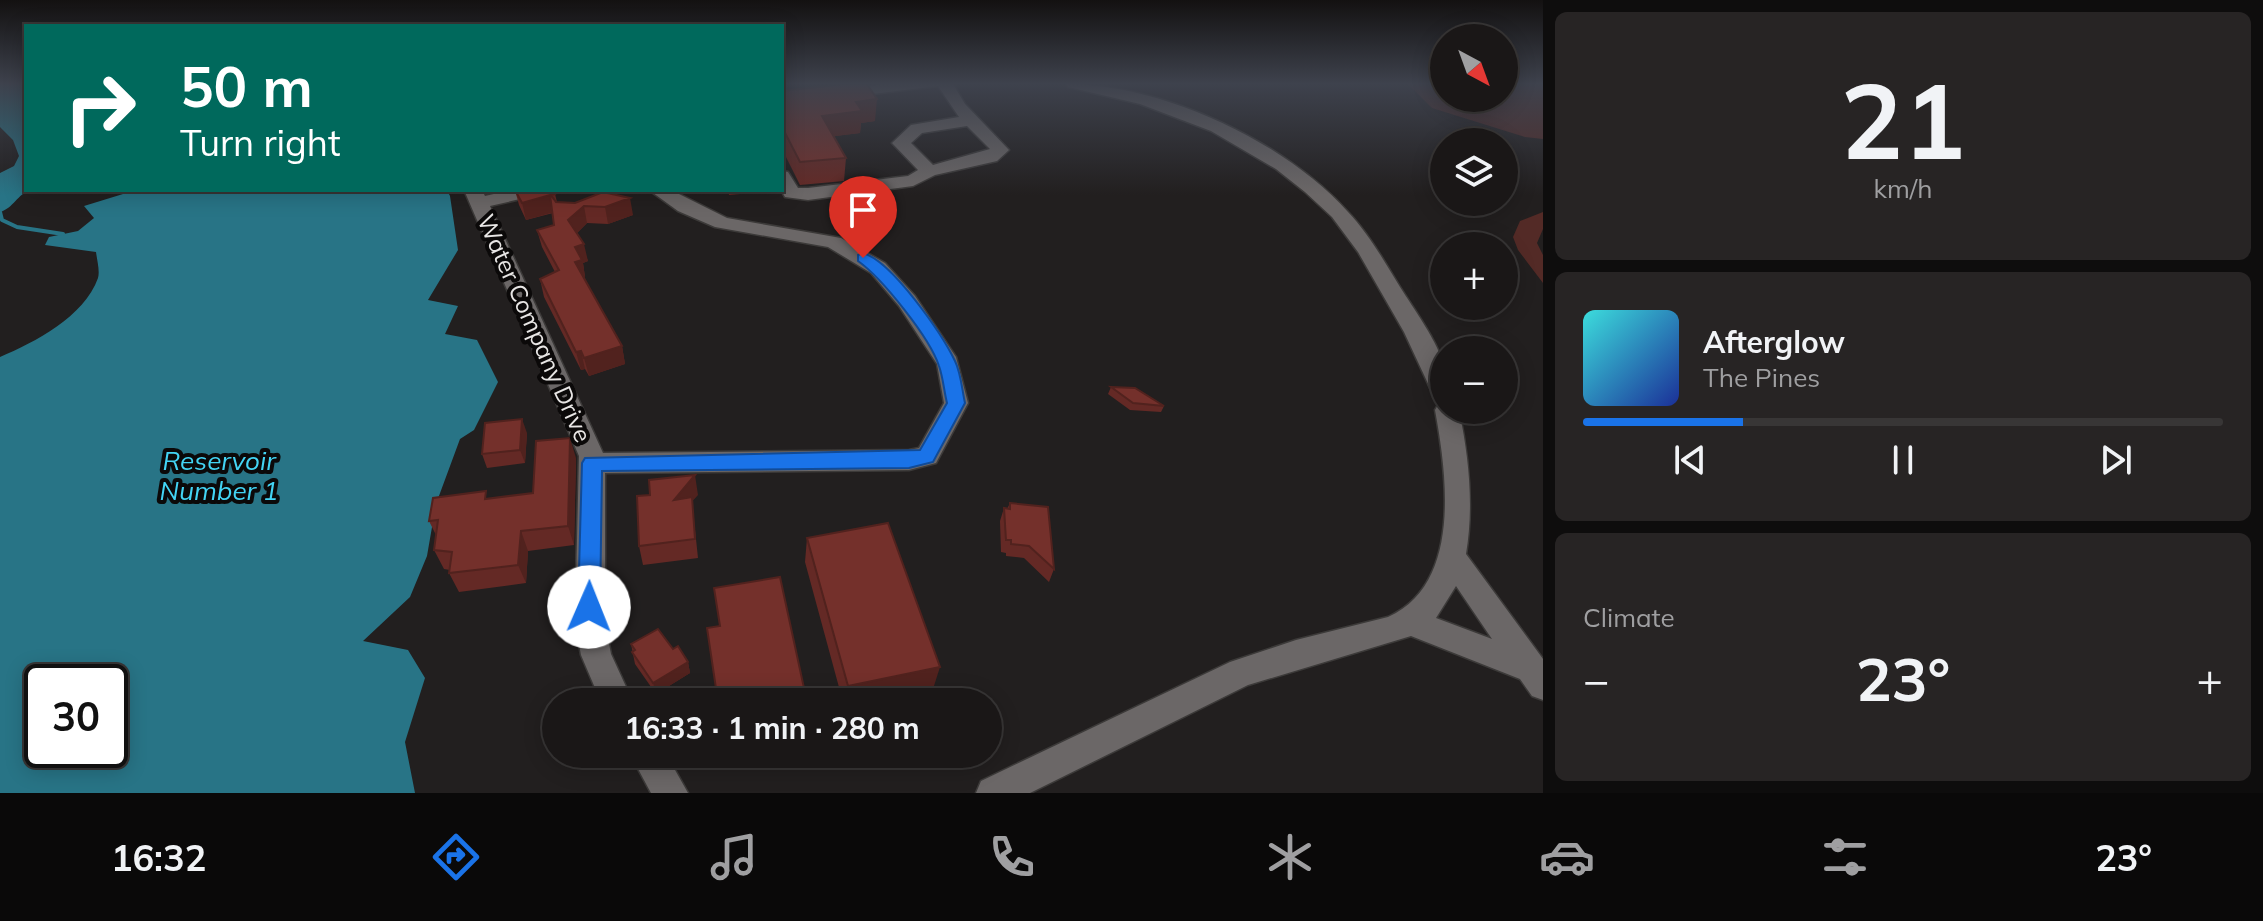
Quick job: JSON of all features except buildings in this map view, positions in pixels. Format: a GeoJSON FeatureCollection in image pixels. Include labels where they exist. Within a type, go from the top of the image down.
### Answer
{"type":"FeatureCollection","features":[{"type":"Feature","properties":{"kind":"street"},"geometry":{"type":"LineString","coordinates":[[929,171],[901,143],[917,129],[965,121]]}},
{"type":"Feature","properties":{"kind":"street"},"geometry":{"type":"LineString","coordinates":[[784,179],[792,193],[808,194],[913,181],[929,171],[991,157],[1000,150],[972,121]]}},
{"type":"Feature","properties":{"kind":"street"},"geometry":{"type":"LineString","coordinates":[[1199,121],[1249,145],[1304,182],[1337,212],[1374,259],[1423,343],[1430,361]]}},
{"type":"Feature","properties":{"kind":"street"},"geometry":{"type":"LineString","coordinates":[[476,196],[515,192]]}},
{"type":"Feature","properties":{"kind":"street"},"geometry":{"type":"LineString","coordinates":[[592,463],[909,460],[927,456],[956,403],[948,363],[907,301],[878,268],[834,242],[722,223],[685,207],[661,192]]}},
{"type":"Feature","properties":{"kind":"street","name":"Water Company Drive"},"geometry":{"type":"LineString","coordinates":[[476,196],[586,437],[592,463],[590,623],[596,655],[611,688]]}},
{"type":"Feature","properties":{"kind":"street"},"geometry":{"type":"LineString","coordinates":[[993,793],[1216,683],[1256,667],[1391,631],[1411,622],[1430,604],[1442,586],[1452,558],[1455,466],[1449,424]]}},
{"type":"Feature","properties":{"kind":"street"},"geometry":{"type":"LineString","coordinates":[[1452,558],[1536,677]]}},
{"type":"Feature","properties":{"kind":"street"},"geometry":{"type":"LineString","coordinates":[[1411,622],[1536,677]]}},
{"type":"Feature","properties":{"kind":"street"},"geometry":{"type":"LineString","coordinates":[[656,768],[671,793]]}},
{"type":"Feature","properties":{"kind":"shaded area"},"geometry":{"type":"Polygon","coordinates":[[[1474,121],[1543,121],[1543,139],[1518,135],[1518,128],[1496,128],[1474,121]]]}},
{"type":"Feature","properties":{"kind":"shaded area"},"geometry":{"type":"Polygon","coordinates":[[[1543,212],[1543,229],[1537,243],[1543,255],[1543,283],[1518,250],[1518,232],[1515,232],[1520,221],[1543,212]]]}},
{"type":"Feature","properties":{"kind":"water"},"geometry":{"type":"Polygon","coordinates":[[[0,121],[24,121],[24,192],[27,192],[0,212],[0,173],[14,166],[19,156],[13,140],[0,127],[0,121]]]}},
{"type":"Feature","properties":{"kind":"water","name":"Reservoir Number 1"},"geometry":{"type":"Polygon","coordinates":[[[130,192],[448,192],[458,250],[428,300],[458,306],[445,334],[477,340],[498,382],[474,430],[460,439],[436,504],[427,556],[410,597],[363,641],[408,650],[425,678],[405,742],[415,793],[0,793],[0,357],[57,326],[82,305],[91,292],[99,275],[96,252],[45,245],[49,237],[78,231],[94,218],[84,206],[130,192]]]}},
{"type":"Feature","properties":{"kind":"waterway"},"geometry":{"type":"LineString","coordinates":[[0,212],[2,220],[17,227],[63,234]]}},
{"type":"Feature","properties":{"kind":"route"},"geometry":{"type":"LineString","coordinates":[[589,607],[592,463],[909,460],[927,456],[956,403],[948,363],[907,301],[878,268],[863,258]]}}]}
